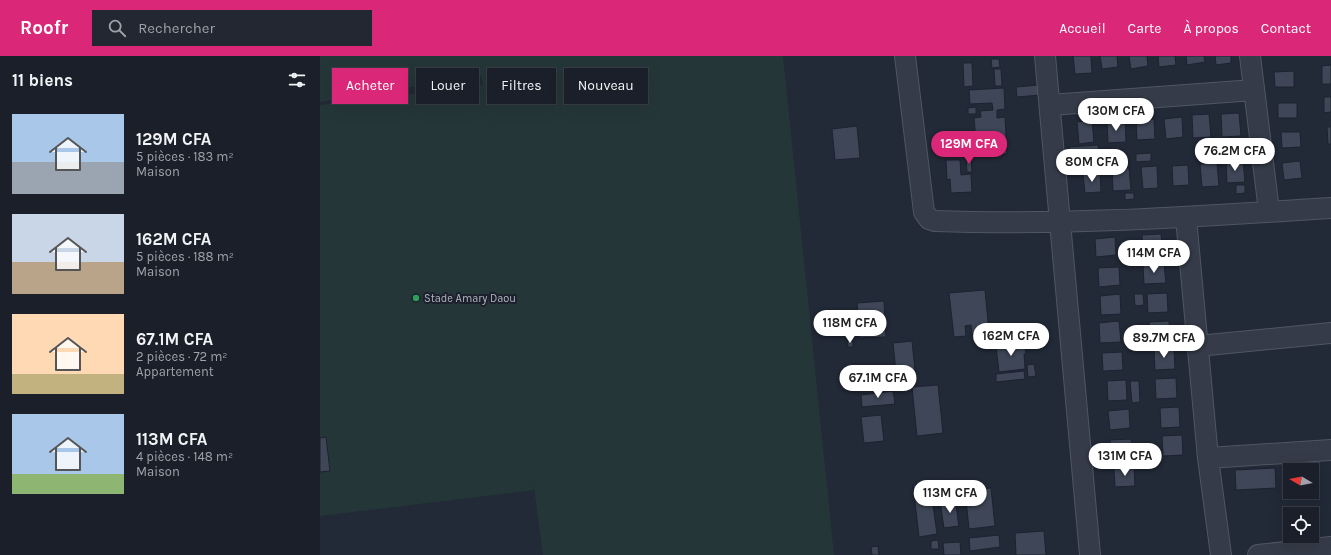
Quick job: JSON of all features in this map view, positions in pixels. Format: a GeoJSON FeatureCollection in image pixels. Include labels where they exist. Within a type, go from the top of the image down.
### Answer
{"type":"FeatureCollection","features":[{"type":"Feature","properties":{"kind":"street"},"geometry":{"type":"LineString","coordinates":[[905,56],[924,212],[929,219],[935,221],[956,222],[1060,223],[1186,218],[1331,208]]}},
{"type":"Feature","properties":{"kind":"street"},"geometry":{"type":"LineString","coordinates":[[1045,56],[1090,555]]}},
{"type":"Feature","properties":{"kind":"street"},"geometry":{"type":"LineString","coordinates":[[1250,56],[1269,212]]}},
{"type":"Feature","properties":{"kind":"street"},"geometry":{"type":"LineString","coordinates":[[1050,105],[1254,90]]}},
{"type":"Feature","properties":{"kind":"street"},"geometry":{"type":"LineString","coordinates":[[1186,218],[1208,458],[1221,555]]}},
{"type":"Feature","properties":{"kind":"street"},"geometry":{"type":"LineString","coordinates":[[1198,346],[1331,333]]}},
{"type":"Feature","properties":{"kind":"street"},"geometry":{"type":"LineString","coordinates":[[1208,458],[1331,450]]}},
{"type":"Feature","properties":{"kind":"street"},"geometry":{"type":"LineString","coordinates":[[1258,555],[1331,547]]}},
{"type":"Feature","properties":{"kind":"shaded area"},"geometry":{"type":"Polygon","coordinates":[[[320,56],[783,56],[834,555],[543,555],[532,473],[534,490],[320,516],[320,105],[332,104],[408,104],[408,94],[416,93],[416,104],[479,104],[479,85],[483,85],[481,76],[479,76],[479,68],[416,68],[416,86],[408,88],[408,68],[332,68],[332,100],[320,102],[320,56]]]}},
{"type":"Feature","properties":{"kind":"building"},"geometry":{"type":"Polygon","coordinates":[[[1073,56],[1091,56],[1092,73],[1075,74],[1073,56]]]}},
{"type":"Feature","properties":{"kind":"building"},"geometry":{"type":"Polygon","coordinates":[[[1100,56],[1117,56],[1118,67],[1102,69],[1100,56]]]}},
{"type":"Feature","properties":{"kind":"building"},"geometry":{"type":"Polygon","coordinates":[[[1129,56],[1147,56],[1148,66],[1131,69],[1129,56]]]}},
{"type":"Feature","properties":{"kind":"building"},"geometry":{"type":"Polygon","coordinates":[[[1158,56],[1175,56],[1176,65],[1159,67],[1158,56]]]}},
{"type":"Feature","properties":{"kind":"building"},"geometry":{"type":"Polygon","coordinates":[[[1186,56],[1204,56],[1205,62],[1187,65],[1186,56]]]}},
{"type":"Feature","properties":{"kind":"building"},"geometry":{"type":"Polygon","coordinates":[[[1215,56],[1231,56],[1231,63],[1216,65],[1215,56]]]}},
{"type":"Feature","properties":{"kind":"building"},"geometry":{"type":"Polygon","coordinates":[[[991,59],[999,59],[1000,67],[992,68],[991,59]]]}},
{"type":"Feature","properties":{"kind":"building"},"geometry":{"type":"Polygon","coordinates":[[[963,63],[972,63],[973,86],[964,87],[963,63]]]}},
{"type":"Feature","properties":{"kind":"building"},"geometry":{"type":"Polygon","coordinates":[[[1331,65],[1331,84],[1322,84],[1322,66],[1331,65]]]}},
{"type":"Feature","properties":{"kind":"building"},"geometry":{"type":"Polygon","coordinates":[[[994,69],[1001,69],[1002,86],[995,86],[994,69]]]}},
{"type":"Feature","properties":{"kind":"building"},"geometry":{"type":"Polygon","coordinates":[[[1294,71],[1294,87],[1275,87],[1274,72],[1294,71]]]}},
{"type":"Feature","properties":{"kind":"building"},"geometry":{"type":"Polygon","coordinates":[[[1039,85],[1040,95],[1017,97],[1016,87],[1039,85]]]}},
{"type":"Feature","properties":{"kind":"building"},"geometry":{"type":"Polygon","coordinates":[[[1004,88],[1005,109],[997,110],[997,118],[1005,117],[1007,154],[1002,154],[1002,149],[977,151],[974,118],[981,117],[980,111],[993,110],[992,103],[970,104],[969,90],[1004,88]]]}},
{"type":"Feature","properties":{"kind":"building"},"geometry":{"type":"Polygon","coordinates":[[[1324,97],[1331,97],[1331,112],[1324,113],[1324,97]]]}},
{"type":"Feature","properties":{"kind":"building"},"geometry":{"type":"Polygon","coordinates":[[[1278,103],[1297,103],[1297,118],[1278,118],[1278,103]]]}},
{"type":"Feature","properties":{"kind":"building"},"geometry":{"type":"Polygon","coordinates":[[[976,107],[976,114],[968,114],[968,108],[976,107]]]}},
{"type":"Feature","properties":{"kind":"building"},"geometry":{"type":"Polygon","coordinates":[[[1239,113],[1241,136],[1222,137],[1221,114],[1239,113]]]}},
{"type":"Feature","properties":{"kind":"building"},"geometry":{"type":"Polygon","coordinates":[[[1209,114],[1211,137],[1193,138],[1192,115],[1209,114]]]}},
{"type":"Feature","properties":{"kind":"building"},"geometry":{"type":"Polygon","coordinates":[[[1182,117],[1183,137],[1166,139],[1164,119],[1182,117]]]}},
{"type":"Feature","properties":{"kind":"building"},"geometry":{"type":"Polygon","coordinates":[[[1154,119],[1155,139],[1137,140],[1136,120],[1154,119]]]}},
{"type":"Feature","properties":{"kind":"building"},"geometry":{"type":"Polygon","coordinates":[[[1092,120],[1094,142],[1079,144],[1077,122],[1092,120]]]}},
{"type":"Feature","properties":{"kind":"building"},"geometry":{"type":"Polygon","coordinates":[[[1125,120],[1126,142],[1108,143],[1107,121],[1125,120]]]}},
{"type":"Feature","properties":{"kind":"building"},"geometry":{"type":"Polygon","coordinates":[[[857,126],[860,158],[835,160],[832,129],[857,126]]]}},
{"type":"Feature","properties":{"kind":"building"},"geometry":{"type":"Polygon","coordinates":[[[1327,127],[1331,127],[1331,144],[1328,144],[1327,127]]]}},
{"type":"Feature","properties":{"kind":"building"},"geometry":{"type":"Polygon","coordinates":[[[1281,132],[1300,132],[1301,147],[1282,148],[1281,132]]]}},
{"type":"Feature","properties":{"kind":"building"},"geometry":{"type":"Polygon","coordinates":[[[1098,145],[1099,155],[1070,157],[1069,147],[1098,145]]]}},
{"type":"Feature","properties":{"kind":"building"},"geometry":{"type":"Polygon","coordinates":[[[1242,146],[1243,155],[1214,157],[1213,148],[1242,146]]]}},
{"type":"Feature","properties":{"kind":"building"},"geometry":{"type":"Polygon","coordinates":[[[1151,153],[1151,161],[1136,162],[1136,154],[1151,153]]]}},
{"type":"Feature","properties":{"kind":"building"},"geometry":{"type":"Polygon","coordinates":[[[1100,156],[1100,164],[1078,165],[1078,158],[1100,156]]]}},
{"type":"Feature","properties":{"kind":"building"},"geometry":{"type":"Polygon","coordinates":[[[971,158],[972,172],[967,172],[966,159],[971,158]]]}},
{"type":"Feature","properties":{"kind":"building"},"geometry":{"type":"Polygon","coordinates":[[[946,160],[960,160],[961,175],[971,174],[972,192],[951,193],[950,179],[947,180],[946,160]]]}},
{"type":"Feature","properties":{"kind":"building"},"geometry":{"type":"Polygon","coordinates":[[[1243,161],[1245,182],[1227,183],[1226,162],[1243,161]]]}},
{"type":"Feature","properties":{"kind":"building"},"geometry":{"type":"Polygon","coordinates":[[[1300,161],[1302,178],[1284,180],[1282,163],[1300,161]]]}},
{"type":"Feature","properties":{"kind":"building"},"geometry":{"type":"Polygon","coordinates":[[[1217,163],[1219,186],[1202,187],[1200,164],[1217,163]]]}},
{"type":"Feature","properties":{"kind":"building"},"geometry":{"type":"Polygon","coordinates":[[[1188,165],[1189,185],[1173,186],[1172,166],[1188,165]]]}},
{"type":"Feature","properties":{"kind":"building"},"geometry":{"type":"Polygon","coordinates":[[[1157,166],[1158,188],[1143,189],[1141,167],[1157,166]]]}},
{"type":"Feature","properties":{"kind":"building"},"geometry":{"type":"Polygon","coordinates":[[[1129,168],[1131,190],[1113,191],[1112,169],[1129,168]]]}},
{"type":"Feature","properties":{"kind":"building"},"geometry":{"type":"Polygon","coordinates":[[[1100,173],[1101,192],[1085,193],[1083,174],[1100,173]]]}},
{"type":"Feature","properties":{"kind":"building"},"geometry":{"type":"Polygon","coordinates":[[[1236,185],[1245,185],[1245,193],[1236,194],[1236,185]]]}},
{"type":"Feature","properties":{"kind":"building"},"geometry":{"type":"Polygon","coordinates":[[[1125,193],[1134,193],[1134,199],[1125,200],[1125,193]]]}},
{"type":"Feature","properties":{"kind":"building"},"geometry":{"type":"Polygon","coordinates":[[[1161,234],[1163,253],[1143,254],[1142,235],[1161,234]]]}},
{"type":"Feature","properties":{"kind":"building"},"geometry":{"type":"Polygon","coordinates":[[[1115,237],[1116,255],[1096,257],[1095,239],[1115,237]]]}},
{"type":"Feature","properties":{"kind":"building"},"geometry":{"type":"Polygon","coordinates":[[[1136,249],[1137,261],[1130,261],[1129,250],[1136,249]]]}},
{"type":"Feature","properties":{"kind":"building"},"geometry":{"type":"Polygon","coordinates":[[[1164,264],[1166,283],[1144,284],[1143,265],[1164,264]]]}},
{"type":"Feature","properties":{"kind":"building"},"geometry":{"type":"Polygon","coordinates":[[[1119,267],[1120,285],[1099,287],[1098,268],[1119,267]]]}},
{"type":"Feature","properties":{"kind":"building"},"geometry":{"type":"Polygon","coordinates":[[[985,290],[989,332],[972,334],[971,325],[965,326],[966,336],[954,337],[949,293],[985,290]]]}},
{"type":"Feature","properties":{"kind":"building"},"geometry":{"type":"Polygon","coordinates":[[[1167,293],[1168,312],[1148,313],[1147,294],[1167,293]]]}},
{"type":"Feature","properties":{"kind":"building"},"geometry":{"type":"Polygon","coordinates":[[[1120,294],[1121,314],[1101,315],[1100,296],[1120,294]]]}},
{"type":"Feature","properties":{"kind":"building"},"geometry":{"type":"Polygon","coordinates":[[[1134,294],[1143,294],[1144,305],[1135,306],[1134,294]]]}},
{"type":"Feature","properties":{"kind":"building"},"geometry":{"type":"Polygon","coordinates":[[[884,301],[886,337],[859,338],[858,323],[862,323],[862,313],[858,313],[857,303],[884,301]]]}},
{"type":"Feature","properties":{"kind":"building"},"geometry":{"type":"Polygon","coordinates":[[[1119,321],[1121,342],[1100,343],[1099,323],[1119,321]]]}},
{"type":"Feature","properties":{"kind":"building"},"geometry":{"type":"Polygon","coordinates":[[[1169,321],[1170,341],[1150,342],[1149,322],[1169,321]]]}},
{"type":"Feature","properties":{"kind":"building"},"geometry":{"type":"Polygon","coordinates":[[[1029,332],[1029,339],[1005,342],[1004,334],[1029,332]]]}},
{"type":"Feature","properties":{"kind":"building"},"geometry":{"type":"Polygon","coordinates":[[[847,341],[853,341],[853,347],[848,347],[847,341]]]}},
{"type":"Feature","properties":{"kind":"building"},"geometry":{"type":"Polygon","coordinates":[[[912,341],[916,380],[897,382],[893,343],[912,341]]]}},
{"type":"Feature","properties":{"kind":"building"},"geometry":{"type":"Polygon","coordinates":[[[1024,343],[1026,354],[1024,354],[1025,369],[999,372],[996,346],[1024,343]]]}},
{"type":"Feature","properties":{"kind":"building"},"geometry":{"type":"Polygon","coordinates":[[[1174,348],[1175,369],[1155,370],[1154,349],[1174,348]]]}},
{"type":"Feature","properties":{"kind":"building"},"geometry":{"type":"Polygon","coordinates":[[[1122,352],[1123,370],[1103,371],[1102,353],[1122,352]]]}},
{"type":"Feature","properties":{"kind":"building"},"geometry":{"type":"Polygon","coordinates":[[[1034,364],[1036,376],[1028,377],[1027,365],[1034,364]]]}},
{"type":"Feature","properties":{"kind":"building"},"geometry":{"type":"Polygon","coordinates":[[[1024,371],[1025,379],[996,382],[996,374],[1024,371]]]}},
{"type":"Feature","properties":{"kind":"building"},"geometry":{"type":"Polygon","coordinates":[[[1176,378],[1177,398],[1156,399],[1155,379],[1176,378]]]}},
{"type":"Feature","properties":{"kind":"building"},"geometry":{"type":"Polygon","coordinates":[[[1126,380],[1127,400],[1108,401],[1107,381],[1126,380]]]}},
{"type":"Feature","properties":{"kind":"building"},"geometry":{"type":"Polygon","coordinates":[[[1130,381],[1139,381],[1140,402],[1132,403],[1130,381]]]}},
{"type":"Feature","properties":{"kind":"building"},"geometry":{"type":"Polygon","coordinates":[[[938,385],[943,433],[917,436],[912,387],[938,385]]]}},
{"type":"Feature","properties":{"kind":"building"},"geometry":{"type":"Polygon","coordinates":[[[893,391],[895,404],[862,407],[861,395],[893,391]]]}},
{"type":"Feature","properties":{"kind":"building"},"geometry":{"type":"Polygon","coordinates":[[[1179,407],[1180,427],[1161,428],[1160,408],[1179,407]]]}},
{"type":"Feature","properties":{"kind":"building"},"geometry":{"type":"Polygon","coordinates":[[[1129,409],[1130,428],[1110,430],[1108,411],[1129,409]]]}},
{"type":"Feature","properties":{"kind":"building"},"geometry":{"type":"Polygon","coordinates":[[[881,415],[884,441],[864,443],[861,417],[881,415]]]}},
{"type":"Feature","properties":{"kind":"building"},"geometry":{"type":"Polygon","coordinates":[[[1182,435],[1183,455],[1163,456],[1162,436],[1182,435]]]}},
{"type":"Feature","properties":{"kind":"building"},"geometry":{"type":"Polygon","coordinates":[[[326,437],[330,471],[320,472],[320,438],[326,437]]]}},
{"type":"Feature","properties":{"kind":"building"},"geometry":{"type":"Polygon","coordinates":[[[1131,439],[1132,457],[1111,458],[1110,440],[1131,439]]]}},
{"type":"Feature","properties":{"kind":"building"},"geometry":{"type":"Polygon","coordinates":[[[1134,467],[1135,486],[1115,487],[1114,469],[1134,467]]]}},
{"type":"Feature","properties":{"kind":"building"},"geometry":{"type":"Polygon","coordinates":[[[1275,468],[1276,488],[1236,490],[1235,470],[1275,468]]]}},
{"type":"Feature","properties":{"kind":"building"},"geometry":{"type":"Polygon","coordinates":[[[953,480],[955,496],[939,498],[938,482],[953,480]]]}},
{"type":"Feature","properties":{"kind":"building"},"geometry":{"type":"Polygon","coordinates":[[[930,483],[937,534],[919,537],[913,485],[930,483]]]}},
{"type":"Feature","properties":{"kind":"building"},"geometry":{"type":"Polygon","coordinates":[[[991,488],[995,526],[969,529],[965,490],[991,488]]]}},
{"type":"Feature","properties":{"kind":"building"},"geometry":{"type":"Polygon","coordinates":[[[955,499],[959,526],[944,528],[940,501],[955,499]]]}},
{"type":"Feature","properties":{"kind":"building"},"geometry":{"type":"Polygon","coordinates":[[[1044,531],[1046,555],[1016,555],[1015,533],[1044,531]]]}},
{"type":"Feature","properties":{"kind":"building"},"geometry":{"type":"Polygon","coordinates":[[[999,535],[1000,547],[970,551],[969,538],[999,535]]]}},
{"type":"Feature","properties":{"kind":"building"},"geometry":{"type":"Polygon","coordinates":[[[938,540],[939,549],[931,549],[931,541],[938,540]]]}},
{"type":"Feature","properties":{"kind":"building"},"geometry":{"type":"Polygon","coordinates":[[[960,542],[961,555],[944,555],[943,543],[960,542]]]}},
{"type":"Feature","properties":{"kind":"building"},"geometry":{"type":"Polygon","coordinates":[[[878,546],[879,555],[872,555],[871,547],[878,546]]]}},
{"type":"Feature","properties":{"kind":"place","name":"Stade Amary Daou"},"geometry":{"type":"Point","coordinates":[416,298]}}]}
